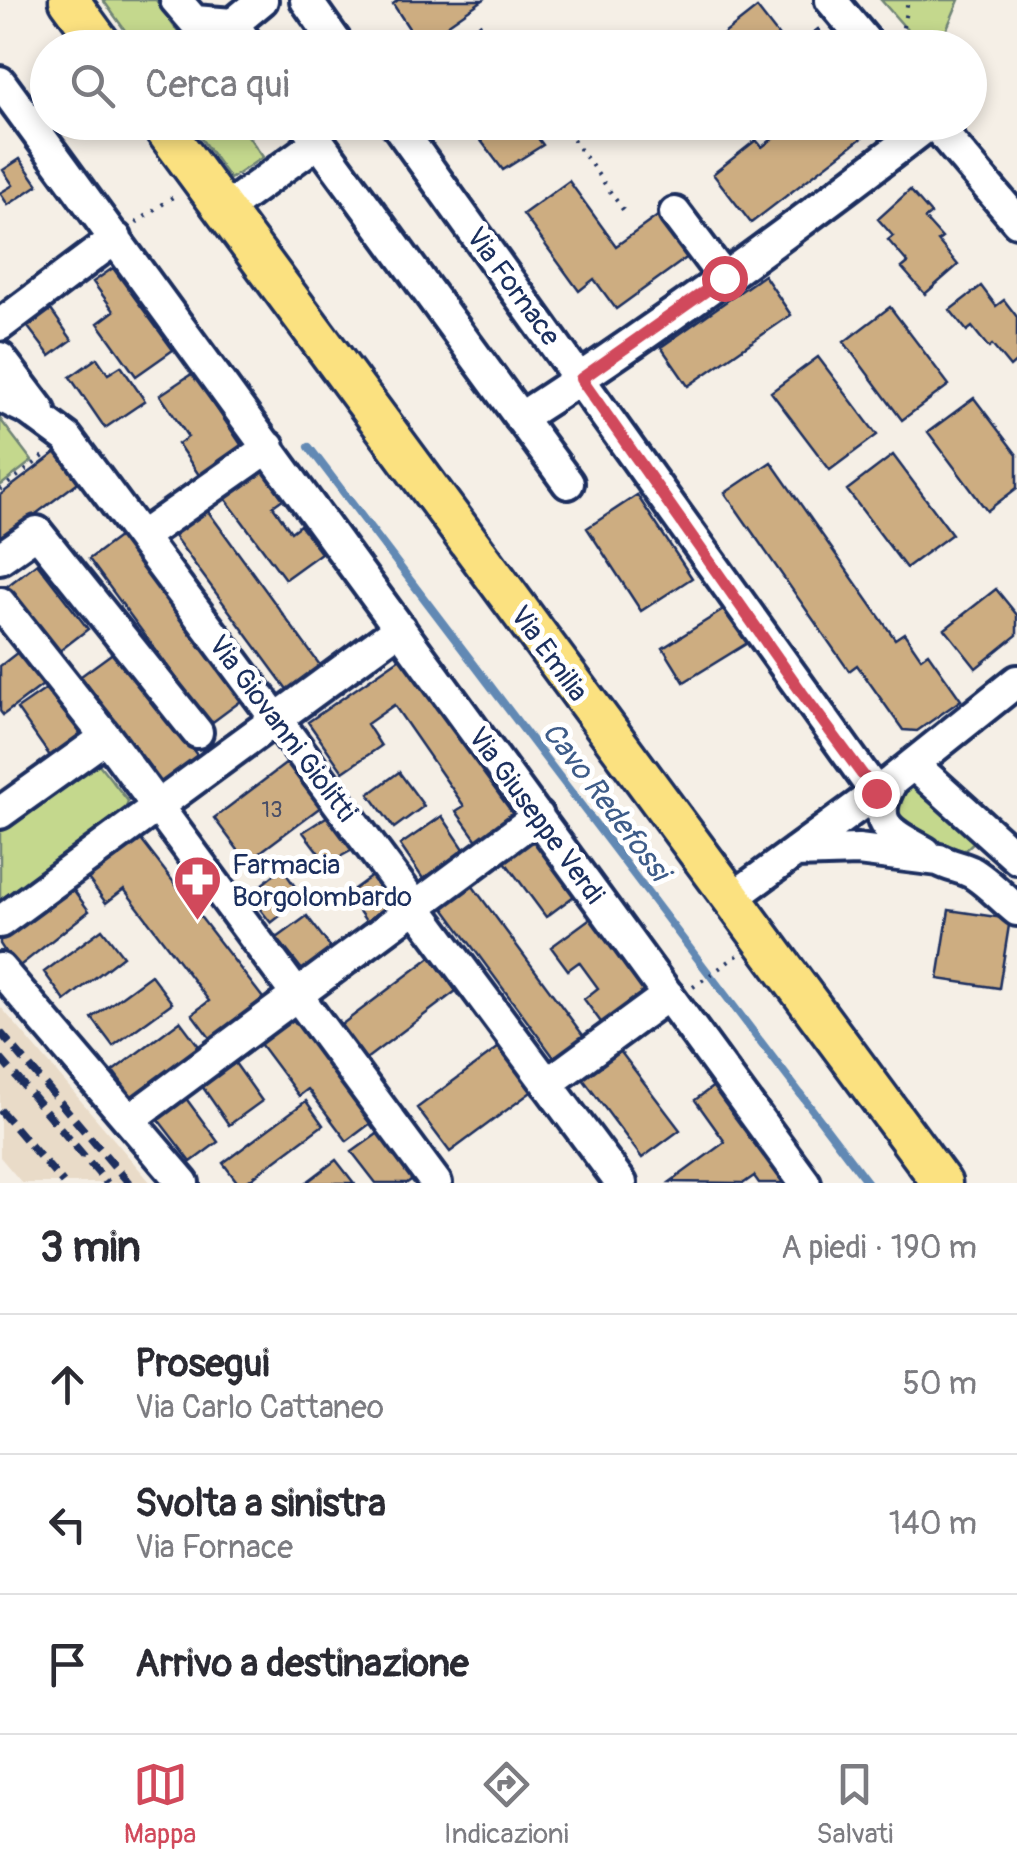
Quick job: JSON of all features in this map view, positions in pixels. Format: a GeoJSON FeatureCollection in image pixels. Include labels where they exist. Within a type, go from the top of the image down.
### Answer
{"type":"FeatureCollection","features":[{"type":"Feature","properties":{"kind":"main road"},"geometry":{"type":"LineString","coordinates":[[69,0],[91,30]]}},
{"type":"Feature","properties":{"kind":"main road","name":"Via Emilia"},"geometry":{"type":"LineString","coordinates":[[172,140],[942,1183]]}},
{"type":"Feature","properties":{"kind":"street"},"geometry":{"type":"LineString","coordinates":[[176,0],[194,20],[223,30]]}},
{"type":"Feature","properties":{"kind":"street"},"geometry":{"type":"LineString","coordinates":[[244,30],[262,0]]}},
{"type":"Feature","properties":{"kind":"street"},"geometry":{"type":"LineString","coordinates":[[306,0],[327,30]]}},
{"type":"Feature","properties":{"kind":"street"},"geometry":{"type":"LineString","coordinates":[[831,0],[856,30]]}},
{"type":"Feature","properties":{"kind":"street","name":"Via Giuseppe Verdi"},"geometry":{"type":"LineString","coordinates":[[0,82],[30,122]]}},
{"type":"Feature","properties":{"kind":"street","name":"Via Giuseppe Verdi"},"geometry":{"type":"LineString","coordinates":[[43,140],[806,1183]]}},
{"type":"Feature","properties":{"kind":"street"},"geometry":{"type":"LineString","coordinates":[[224,210],[302,140]]}},
{"type":"Feature","properties":{"kind":"street"},"geometry":{"type":"LineString","coordinates":[[317,140],[568,483]]}},
{"type":"Feature","properties":{"kind":"street","name":"Via Fornace"},"geometry":{"type":"LineString","coordinates":[[408,140],[802,693],[894,779],[1011,852]]}},
{"type":"Feature","properties":{"kind":"street"},"geometry":{"type":"LineString","coordinates":[[520,418],[806,220],[910,140]]}},
{"type":"Feature","properties":{"kind":"street"},"geometry":{"type":"LineString","coordinates":[[948,140],[1017,222]]}},
{"type":"Feature","properties":{"kind":"street"},"geometry":{"type":"LineString","coordinates":[[674,213],[724,278]]}},
{"type":"Feature","properties":{"kind":"street"},"geometry":{"type":"LineString","coordinates":[[1,325],[116,238]]}},
{"type":"Feature","properties":{"kind":"street","name":"Via Giovanni Giolitti"},"geometry":{"type":"LineString","coordinates":[[0,358],[140,537],[621,1183]]}},
{"type":"Feature","properties":{"kind":"street"},"geometry":{"type":"LineString","coordinates":[[0,396],[58,430]]}},
{"type":"Feature","properties":{"kind":"street"},"geometry":{"type":"LineString","coordinates":[[140,537],[268,447]]}},
{"type":"Feature","properties":{"kind":"street"},"geometry":{"type":"LineString","coordinates":[[0,558],[37,532],[197,732]]}},
{"type":"Feature","properties":{"kind":"street"},"geometry":{"type":"LineString","coordinates":[[0,603],[158,806],[431,1181]]}},
{"type":"Feature","properties":{"kind":"street"},"geometry":{"type":"LineString","coordinates":[[0,922],[400,628]]}},
{"type":"Feature","properties":{"kind":"street"},"geometry":{"type":"LineString","coordinates":[[731,898],[894,779],[1017,680]]}},
{"type":"Feature","properties":{"kind":"street"},"geometry":{"type":"LineString","coordinates":[[0,813],[106,737]]}},
{"type":"Feature","properties":{"kind":"street"},"geometry":{"type":"LineString","coordinates":[[894,779],[882,798],[885,827],[898,839],[951,867],[975,874],[1017,910]]}},
{"type":"Feature","properties":{"kind":"street"},"geometry":{"type":"LineString","coordinates":[[129,1120],[538,816]]}},
{"type":"Feature","properties":{"kind":"street"},"geometry":{"type":"LineString","coordinates":[[795,852],[858,850],[939,860]]}},
{"type":"Feature","properties":{"kind":"street"},"geometry":{"type":"LineString","coordinates":[[975,874],[1011,852]]}},
{"type":"Feature","properties":{"kind":"street"},"geometry":{"type":"LineString","coordinates":[[0,970],[183,1183]]}},
{"type":"Feature","properties":{"kind":"street"},"geometry":{"type":"LineString","coordinates":[[546,1084],[671,998]]}},
{"type":"Feature","properties":{"kind":"path"},"geometry":{"type":"LineString","coordinates":[[903,30],[908,0]]}},
{"type":"Feature","properties":{"kind":"path"},"geometry":{"type":"LineString","coordinates":[[479,23],[484,30]]}},
{"type":"Feature","properties":{"kind":"path"},"geometry":{"type":"LineString","coordinates":[[574,140],[626,214]]}},
{"type":"Feature","properties":{"kind":"path"},"geometry":{"type":"LineString","coordinates":[[116,238],[199,178]]}},
{"type":"Feature","properties":{"kind":"path"},"geometry":{"type":"LineString","coordinates":[[0,490],[58,430]]}},
{"type":"Feature","properties":{"kind":"path"},"geometry":{"type":"LineString","coordinates":[[671,998],[734,958]]}},
{"type":"Feature","properties":{"kind":"shaded area"},"geometry":{"type":"Polygon","coordinates":[[[0,1006],[151,1183],[22,1183],[0,1157],[0,1006]]]}},
{"type":"Feature","properties":{"kind":"green space"},"geometry":{"type":"Polygon","coordinates":[[[103,0],[156,0],[176,30],[125,30],[103,0]]]}},
{"type":"Feature","properties":{"kind":"green space"},"geometry":{"type":"Polygon","coordinates":[[[881,0],[959,0],[946,30],[907,30],[881,0]]]}},
{"type":"Feature","properties":{"kind":"green space"},"geometry":{"type":"Polygon","coordinates":[[[202,140],[251,140],[263,157],[230,179],[202,140]]]}},
{"type":"Feature","properties":{"kind":"green space"},"geometry":{"type":"Polygon","coordinates":[[[0,419],[32,461],[0,486],[0,419]]]}},
{"type":"Feature","properties":{"kind":"green space"},"geometry":{"type":"Polygon","coordinates":[[[87,761],[98,763],[128,801],[124,813],[0,900],[0,824],[87,761]]]}},
{"type":"Feature","properties":{"kind":"green space"},"geometry":{"type":"Polygon","coordinates":[[[903,783],[915,784],[976,840],[964,851],[903,833],[890,795],[903,783]]]}},
{"type":"Feature","properties":{"kind":"building"},"geometry":{"type":"Polygon","coordinates":[[[398,0],[483,0],[447,25],[451,30],[410,30],[393,4],[398,0]]]}},
{"type":"Feature","properties":{"kind":"building"},"geometry":{"type":"Polygon","coordinates":[[[757,8],[774,30],[729,30],[757,8]]]}},
{"type":"Feature","properties":{"kind":"building"},"geometry":{"type":"Polygon","coordinates":[[[480,140],[539,140],[543,145],[503,170],[480,140]]]}},
{"type":"Feature","properties":{"kind":"building"},"geometry":{"type":"Polygon","coordinates":[[[756,140],[762,147],[771,140],[859,140],[751,223],[713,174],[756,140]]]}},
{"type":"Feature","properties":{"kind":"building"},"geometry":{"type":"Polygon","coordinates":[[[20,159],[38,185],[8,205],[0,193],[13,185],[3,170],[20,159]]]}},
{"type":"Feature","properties":{"kind":"building"},"geometry":{"type":"Polygon","coordinates":[[[569,181],[616,246],[666,210],[696,251],[616,309],[594,279],[579,291],[523,214],[569,181]]]}},
{"type":"Feature","properties":{"kind":"building"},"geometry":{"type":"Polygon","coordinates":[[[910,190],[931,214],[925,219],[958,265],[925,294],[902,268],[908,263],[888,240],[893,236],[878,219],[910,190]]]}},
{"type":"Feature","properties":{"kind":"building"},"geometry":{"type":"Polygon","coordinates":[[[113,268],[173,350],[136,376],[98,323],[114,311],[93,282],[113,268]]]}},
{"type":"Feature","properties":{"kind":"building"},"geometry":{"type":"Polygon","coordinates":[[[764,275],[791,315],[688,386],[661,347],[764,275]]]}},
{"type":"Feature","properties":{"kind":"building"},"geometry":{"type":"Polygon","coordinates":[[[981,286],[996,306],[1004,300],[1017,317],[1017,361],[1010,367],[992,345],[989,348],[972,327],[967,331],[950,310],[981,286]]]}},
{"type":"Feature","properties":{"kind":"building"},"geometry":{"type":"Polygon","coordinates":[[[890,307],[949,385],[902,420],[844,342],[890,307]]]}},
{"type":"Feature","properties":{"kind":"building"},"geometry":{"type":"Polygon","coordinates":[[[51,310],[72,340],[50,356],[28,327],[51,310]]]}},
{"type":"Feature","properties":{"kind":"building"},"geometry":{"type":"Polygon","coordinates":[[[818,357],[877,435],[830,470],[771,392],[818,357]]]}},
{"type":"Feature","properties":{"kind":"building"},"geometry":{"type":"Polygon","coordinates":[[[97,358],[108,374],[121,366],[145,401],[105,428],[70,377],[97,358]]]}},
{"type":"Feature","properties":{"kind":"building"},"geometry":{"type":"Polygon","coordinates":[[[193,373],[244,449],[201,478],[178,444],[188,437],[160,395],[193,373]]]}},
{"type":"Feature","properties":{"kind":"building"},"geometry":{"type":"Polygon","coordinates":[[[974,398],[1017,455],[1017,488],[987,511],[928,432],[974,398]]]}},
{"type":"Feature","properties":{"kind":"building"},"geometry":{"type":"Polygon","coordinates":[[[58,451],[81,480],[0,541],[0,495],[58,451]]]}},
{"type":"Feature","properties":{"kind":"building"},"geometry":{"type":"Polygon","coordinates":[[[893,455],[952,534],[906,568],[847,490],[893,455]]]}},
{"type":"Feature","properties":{"kind":"building"},"geometry":{"type":"Polygon","coordinates":[[[771,462],[895,639],[904,633],[921,658],[928,653],[961,700],[917,731],[903,730],[857,665],[849,671],[725,493],[771,462]]]}},
{"type":"Feature","properties":{"kind":"building"},"geometry":{"type":"Polygon","coordinates":[[[263,464],[287,496],[273,506],[291,532],[300,525],[321,553],[285,579],[222,494],[263,464]]]}},
{"type":"Feature","properties":{"kind":"building"},"geometry":{"type":"Polygon","coordinates":[[[637,495],[692,578],[641,611],[587,528],[637,495]]]}},
{"type":"Feature","properties":{"kind":"building"},"geometry":{"type":"Polygon","coordinates":[[[205,507],[322,668],[289,692],[171,532],[205,507]]]}},
{"type":"Feature","properties":{"kind":"building"},"geometry":{"type":"Polygon","coordinates":[[[120,536],[241,701],[210,724],[89,559],[120,536]]]}},
{"type":"Feature","properties":{"kind":"building"},"geometry":{"type":"Polygon","coordinates":[[[37,563],[88,629],[57,653],[6,587],[37,563]]]}},
{"type":"Feature","properties":{"kind":"building"},"geometry":{"type":"Polygon","coordinates":[[[996,589],[1017,615],[1017,635],[976,668],[945,629],[996,589]]]}},
{"type":"Feature","properties":{"kind":"building"},"geometry":{"type":"Polygon","coordinates":[[[728,607],[749,642],[684,682],[663,648],[728,607]]]}},
{"type":"Feature","properties":{"kind":"building"},"geometry":{"type":"Polygon","coordinates":[[[118,649],[151,701],[154,698],[178,736],[181,734],[200,759],[162,787],[81,676],[118,649]]]}},
{"type":"Feature","properties":{"kind":"building"},"geometry":{"type":"Polygon","coordinates":[[[412,650],[524,810],[478,842],[456,811],[464,806],[394,705],[367,724],[381,746],[343,772],[308,722],[412,650]]]}},
{"type":"Feature","properties":{"kind":"building"},"geometry":{"type":"Polygon","coordinates":[[[18,652],[43,685],[3,715],[0,666],[18,652]]]}},
{"type":"Feature","properties":{"kind":"building"},"geometry":{"type":"Polygon","coordinates":[[[49,687],[83,737],[52,759],[17,709],[49,687]]]}},
{"type":"Feature","properties":{"kind":"building"},"geometry":{"type":"Polygon","coordinates":[[[296,756],[330,800],[247,862],[214,818],[296,756]]]}},
{"type":"Feature","properties":{"kind":"building"},"geometry":{"type":"Polygon","coordinates":[[[399,772],[424,806],[394,828],[369,794],[399,772]]]}},
{"type":"Feature","properties":{"kind":"building"},"geometry":{"type":"Polygon","coordinates":[[[337,810],[367,842],[327,864],[303,832],[337,810]]]}},
{"type":"Feature","properties":{"kind":"building"},"geometry":{"type":"Polygon","coordinates":[[[442,816],[470,858],[428,886],[400,845],[442,816]]]}},
{"type":"Feature","properties":{"kind":"building"},"geometry":{"type":"Polygon","coordinates":[[[138,836],[266,1002],[213,1042],[192,1014],[209,1001],[124,889],[106,903],[86,876],[138,836]]]}},
{"type":"Feature","properties":{"kind":"building"},"geometry":{"type":"Polygon","coordinates":[[[535,836],[578,893],[546,917],[503,859],[535,836]]]}},
{"type":"Feature","properties":{"kind":"building"},"geometry":{"type":"Polygon","coordinates":[[[282,868],[303,898],[271,923],[249,895],[282,868]]]}},
{"type":"Feature","properties":{"kind":"building"},"geometry":{"type":"Polygon","coordinates":[[[383,868],[413,906],[375,934],[347,894],[383,868]]]}},
{"type":"Feature","properties":{"kind":"building"},"geometry":{"type":"Polygon","coordinates":[[[469,881],[588,1042],[558,1063],[440,903],[469,881]]]}},
{"type":"Feature","properties":{"kind":"building"},"geometry":{"type":"Polygon","coordinates":[[[70,885],[89,911],[16,969],[0,939],[70,885]]]}},
{"type":"Feature","properties":{"kind":"building"},"geometry":{"type":"Polygon","coordinates":[[[949,910],[1010,919],[999,988],[938,979],[949,910]]]}},
{"type":"Feature","properties":{"kind":"building"},"geometry":{"type":"Polygon","coordinates":[[[596,914],[651,990],[603,1025],[584,999],[598,988],[579,962],[568,970],[551,947],[596,914]]]}},
{"type":"Feature","properties":{"kind":"building"},"geometry":{"type":"Polygon","coordinates":[[[307,916],[340,960],[311,981],[277,938],[307,916]]]}},
{"type":"Feature","properties":{"kind":"building"},"geometry":{"type":"Polygon","coordinates":[[[102,929],[123,956],[65,1001],[44,972],[102,929]]]}},
{"type":"Feature","properties":{"kind":"building"},"geometry":{"type":"Polygon","coordinates":[[[431,957],[456,991],[358,1065],[333,1031],[431,957]]]}},
{"type":"Feature","properties":{"kind":"building"},"geometry":{"type":"Polygon","coordinates":[[[151,975],[172,1003],[113,1046],[92,1018],[151,975]]]}},
{"type":"Feature","properties":{"kind":"building"},"geometry":{"type":"Polygon","coordinates":[[[292,1016],[371,1123],[347,1141],[308,1089],[299,1096],[258,1041],[292,1016]]]}},
{"type":"Feature","properties":{"kind":"building"},"geometry":{"type":"Polygon","coordinates":[[[180,1021],[201,1049],[134,1099],[113,1071],[180,1021]]]}},
{"type":"Feature","properties":{"kind":"building"},"geometry":{"type":"Polygon","coordinates":[[[510,1039],[542,1084],[450,1152],[417,1108],[510,1039]]]}},
{"type":"Feature","properties":{"kind":"building"},"geometry":{"type":"Polygon","coordinates":[[[617,1047],[680,1130],[642,1158],[580,1075],[617,1047]]]}},
{"type":"Feature","properties":{"kind":"building"},"geometry":{"type":"Polygon","coordinates":[[[235,1063],[262,1101],[229,1125],[202,1086],[235,1063]]]}},
{"type":"Feature","properties":{"kind":"building"},"geometry":{"type":"Polygon","coordinates":[[[723,1079],[799,1183],[759,1183],[754,1176],[744,1183],[670,1182],[725,1142],[695,1100],[723,1079]]]}},
{"type":"Feature","properties":{"kind":"building"},"geometry":{"type":"Polygon","coordinates":[[[185,1097],[218,1142],[191,1162],[157,1118],[185,1097]]]}},
{"type":"Feature","properties":{"kind":"building"},"geometry":{"type":"Polygon","coordinates":[[[306,1101],[323,1125],[245,1183],[238,1183],[223,1163],[306,1101]]]}},
{"type":"Feature","properties":{"kind":"building"},"geometry":{"type":"Polygon","coordinates":[[[380,1132],[415,1177],[407,1183],[376,1183],[352,1152],[380,1132]]]}},
{"type":"Feature","properties":{"kind":"building"},"geometry":{"type":"Polygon","coordinates":[[[336,1160],[354,1183],[307,1182],[336,1160]]]}},
{"type":"Feature","properties":{"kind":"waterway","name":"Cavo Redefossi"},"geometry":{"type":"LineString","coordinates":[[309,447],[868,1183]]}},
{"type":"Feature","properties":{"kind":"railway"},"geometry":{"type":"LineString","coordinates":[[0,1032],[129,1183]]}},
{"type":"Feature","properties":{"kind":"railway"},"geometry":{"type":"LineString","coordinates":[[0,1058],[107,1183]]}},
{"type":"Feature","properties":{"kind":"railway"},"geometry":{"type":"LineString","coordinates":[[0,1110],[63,1183]]}},
{"type":"Feature","properties":{"kind":"place","name":"Farmacia Borgolombardo"},"geometry":{"type":"Point","coordinates":[197,922]}},
{"type":"Feature","properties":{"kind":"route"},"geometry":{"type":"LineString","coordinates":[[724,278],[581,379],[876,793]]}}]}
